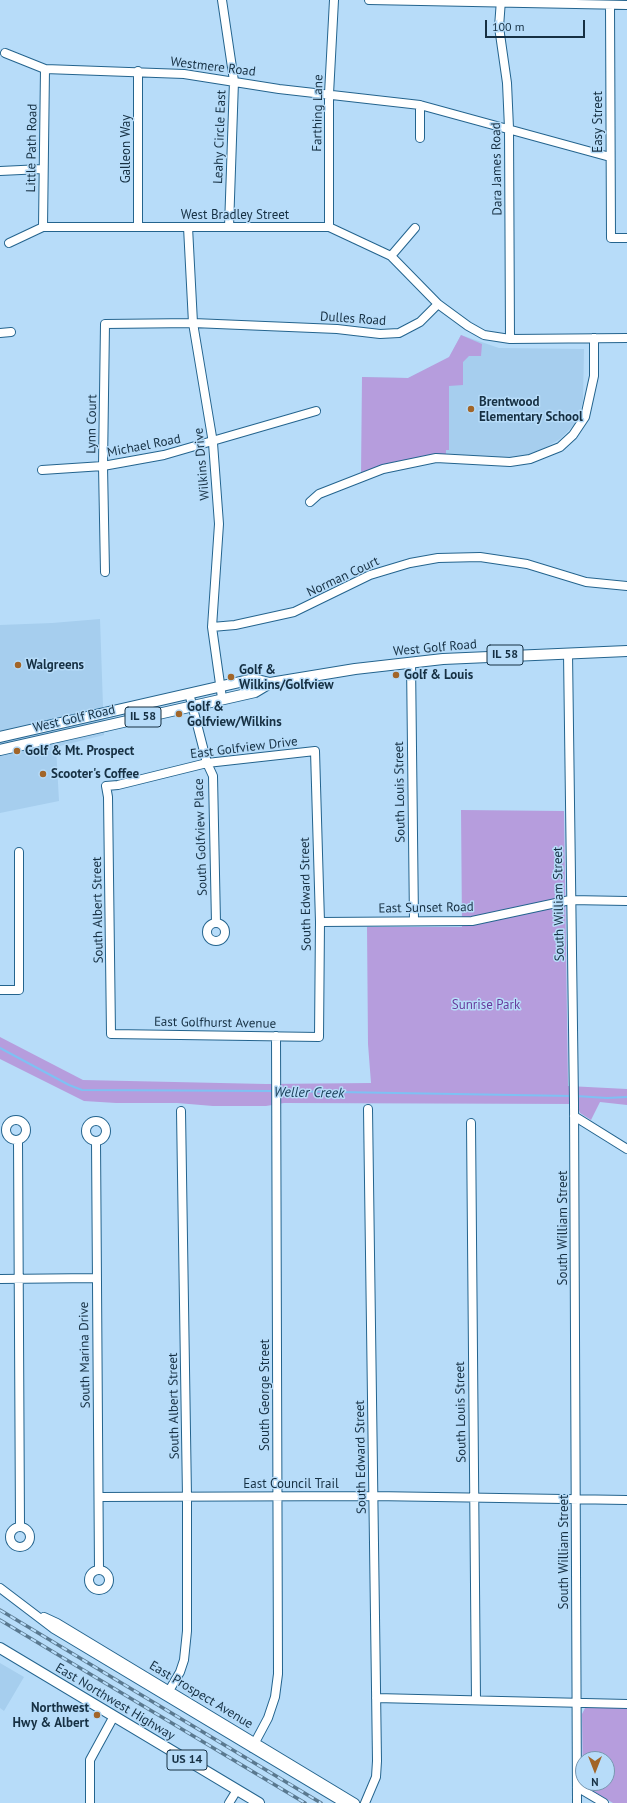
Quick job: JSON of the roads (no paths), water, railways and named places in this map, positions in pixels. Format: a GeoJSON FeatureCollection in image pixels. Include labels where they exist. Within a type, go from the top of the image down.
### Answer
{"type":"FeatureCollection","features":[{"type":"Feature","properties":{"kind":"main road","name":"West Golf Road"},"geometry":{"type":"LineString","coordinates":[[0,737],[253,679],[270,682],[329,672],[410,662],[474,657],[627,651]]}},
{"type":"Feature","properties":{"kind":"main road","name":"West Golf Road"},"geometry":{"type":"LineString","coordinates":[[0,750],[222,698],[255,692],[270,682]]}},
{"type":"Feature","properties":{"kind":"main road","name":"East Northwest Highway"},"geometry":{"type":"LineString","coordinates":[[0,1648],[259,1803]]}},
{"type":"Feature","properties":{"kind":"street","name":"Leahy Circle East"},"geometry":{"type":"LineString","coordinates":[[222,0],[234,81],[230,227]]}},
{"type":"Feature","properties":{"kind":"street","name":"Farthing Lane"},"geometry":{"type":"LineString","coordinates":[[329,227],[329,94],[334,0]]}},
{"type":"Feature","properties":{"kind":"street"},"geometry":{"type":"LineString","coordinates":[[369,0],[605,3],[627,5]]}},
{"type":"Feature","properties":{"kind":"street","name":"Dara James Road"},"geometry":{"type":"LineString","coordinates":[[501,2],[499,26],[507,83],[509,128],[510,339]]}},
{"type":"Feature","properties":{"kind":"street","name":"Easy Street"},"geometry":{"type":"LineString","coordinates":[[605,3],[611,238],[627,238]]}},
{"type":"Feature","properties":{"kind":"street","name":"Westmere Road"},"geometry":{"type":"LineString","coordinates":[[5,53],[45,69],[184,74],[279,88],[420,105],[509,128],[610,157]]}},
{"type":"Feature","properties":{"kind":"street","name":"Little Path Road"},"geometry":{"type":"LineString","coordinates":[[43,227],[42,169],[45,69]]}},
{"type":"Feature","properties":{"kind":"street","name":"Galleon Way"},"geometry":{"type":"LineString","coordinates":[[138,72],[138,227]]}},
{"type":"Feature","properties":{"kind":"street"},"geometry":{"type":"LineString","coordinates":[[420,105],[420,138]]}},
{"type":"Feature","properties":{"kind":"street"},"geometry":{"type":"LineString","coordinates":[[0,171],[42,169]]}},
{"type":"Feature","properties":{"kind":"street","name":"West Bradley Street"},"geometry":{"type":"LineString","coordinates":[[9,243],[43,227],[329,227],[391,256],[438,304]]}},
{"type":"Feature","properties":{"kind":"street","name":"Wilkins Drive"},"geometry":{"type":"LineString","coordinates":[[188,227],[193,323],[213,442],[219,524],[212,627],[219,686],[222,698]]}},
{"type":"Feature","properties":{"kind":"street"},"geometry":{"type":"LineString","coordinates":[[391,256],[415,228]]}},
{"type":"Feature","properties":{"kind":"street"},"geometry":{"type":"LineString","coordinates":[[438,304],[468,326],[484,335],[510,339],[627,338]]}},
{"type":"Feature","properties":{"kind":"street","name":"Dulles Road"},"geometry":{"type":"LineString","coordinates":[[105,324],[193,323],[337,329],[380,334],[399,333],[420,322],[438,304]]}},
{"type":"Feature","properties":{"kind":"street","name":"Lynn Court"},"geometry":{"type":"LineString","coordinates":[[105,324],[103,466],[105,572]]}},
{"type":"Feature","properties":{"kind":"street"},"geometry":{"type":"LineString","coordinates":[[0,332],[11,332]]}},
{"type":"Feature","properties":{"kind":"street"},"geometry":{"type":"LineString","coordinates":[[310,502],[319,494],[391,468],[436,458],[510,462],[530,459],[560,447],[573,434],[585,417],[594,376],[594,338]]}},
{"type":"Feature","properties":{"kind":"street","name":"Michael Road"},"geometry":{"type":"LineString","coordinates":[[42,470],[103,466],[164,455],[316,411]]}},
{"type":"Feature","properties":{"kind":"street","name":"Norman Court"},"geometry":{"type":"LineString","coordinates":[[212,627],[294,612],[370,575],[410,563],[438,558],[480,557],[519,563],[586,582],[627,586]]}},
{"type":"Feature","properties":{"kind":"street","name":"South William Street"},"geometry":{"type":"LineString","coordinates":[[568,653],[570,900],[574,1085],[577,1751]]}},
{"type":"Feature","properties":{"kind":"street","name":"South Louis Street"},"geometry":{"type":"LineString","coordinates":[[410,662],[414,921]]}},
{"type":"Feature","properties":{"kind":"street","name":"South Golfview Place"},"geometry":{"type":"LineString","coordinates":[[189,693],[207,762],[213,776],[216,923]]}},
{"type":"Feature","properties":{"kind":"street","name":"East Golfview Drive"},"geometry":{"type":"LineString","coordinates":[[106,786],[118,785],[207,762],[316,751]]}},
{"type":"Feature","properties":{"kind":"street","name":"South Edward Street"},"geometry":{"type":"LineString","coordinates":[[316,751],[320,922],[319,1037]]}},
{"type":"Feature","properties":{"kind":"street","name":"South Albert Street"},"geometry":{"type":"LineString","coordinates":[[106,786],[108,797],[111,1034]]}},
{"type":"Feature","properties":{"kind":"street"},"geometry":{"type":"LineString","coordinates":[[0,990],[18,990],[18,852]]}},
{"type":"Feature","properties":{"kind":"street","name":"East Sunset Road"},"geometry":{"type":"LineString","coordinates":[[320,922],[472,922],[570,900],[627,901]]}},
{"type":"Feature","properties":{"kind":"street","name":"East Golfhurst Avenue"},"geometry":{"type":"LineString","coordinates":[[111,1034],[319,1037]]}},
{"type":"Feature","properties":{"kind":"street","name":"South George Street"},"geometry":{"type":"LineString","coordinates":[[254,1745],[268,1718],[275,1697],[278,1674],[276,1036]]}},
{"type":"Feature","properties":{"kind":"street","name":"South Edward Street"},"geometry":{"type":"LineString","coordinates":[[365,1803],[376,1777],[368,1109]]}},
{"type":"Feature","properties":{"kind":"street","name":"South Albert Street"},"geometry":{"type":"LineString","coordinates":[[168,1693],[180,1672],[185,1649],[187,1497],[181,1111]]}},
{"type":"Feature","properties":{"kind":"street"},"geometry":{"type":"LineString","coordinates":[[574,1116],[627,1149]]}},
{"type":"Feature","properties":{"kind":"street","name":"South Louis Street"},"geometry":{"type":"LineString","coordinates":[[470,1123],[476,1700]]}},
{"type":"Feature","properties":{"kind":"street"},"geometry":{"type":"LineString","coordinates":[[18,1140],[20,1526]]}},
{"type":"Feature","properties":{"kind":"street","name":"South Marina Drive"},"geometry":{"type":"LineString","coordinates":[[96,1141],[99,1570]]}},
{"type":"Feature","properties":{"kind":"street"},"geometry":{"type":"LineString","coordinates":[[0,1279],[96,1278]]}},
{"type":"Feature","properties":{"kind":"street","name":"East Council Trail"},"geometry":{"type":"LineString","coordinates":[[99,1497],[278,1495],[627,1500]]}},
{"type":"Feature","properties":{"kind":"street","name":"East Prospect Avenue"},"geometry":{"type":"LineString","coordinates":[[0,1588],[54,1629],[168,1693],[254,1745],[356,1803]]}},
{"type":"Feature","properties":{"kind":"street"},"geometry":{"type":"LineString","coordinates":[[376,1698],[627,1704]]}},
{"type":"Feature","properties":{"kind":"street"},"geometry":{"type":"LineString","coordinates":[[90,1803],[90,1760],[114,1716]]}},
{"type":"Feature","properties":{"kind":"street","name":"East Prospect Avenue"},"geometry":{"type":"LineString","coordinates":[[254,1745],[344,1803]]}},
{"type":"Feature","properties":{"kind":"street"},"geometry":{"type":"LineString","coordinates":[[229,1803],[237,1790]]}},
{"type":"Feature","properties":{"kind":"street","name":"South William Street"},"geometry":{"type":"LineString","coordinates":[[577,1791],[577,1803]]}},
{"type":"Feature","properties":{"kind":"street"},"geometry":{"type":"LineString","coordinates":[[584,1791],[604,1803]]}},
{"type":"Feature","properties":{"kind":"waterway","name":"Weller Creek"},"geometry":{"type":"LineString","coordinates":[[0,1048],[69,1085],[82,1090],[274,1091]]}},
{"type":"Feature","properties":{"kind":"waterway","name":"Weller Creek"},"geometry":{"type":"LineString","coordinates":[[278,1091],[572,1096]]}},
{"type":"Feature","properties":{"kind":"waterway","name":"Weller Creek"},"geometry":{"type":"LineString","coordinates":[[576,1096],[607,1098],[627,1097]]}},
{"type":"Feature","properties":{"kind":"railway"},"geometry":{"type":"LineString","coordinates":[[0,1610],[321,1803]]}},
{"type":"Feature","properties":{"kind":"railway"},"geometry":{"type":"LineString","coordinates":[[0,1620],[305,1803]]}},
{"type":"Feature","properties":{"kind":"place","name":"Brentwood Elementary School"},"geometry":{"type":"Point","coordinates":[471,409]}},
{"type":"Feature","properties":{"kind":"place","name":"Walgreens"},"geometry":{"type":"Point","coordinates":[18,665]}},
{"type":"Feature","properties":{"kind":"place","name":"Golf & Louis"},"geometry":{"type":"Point","coordinates":[396,675]}},
{"type":"Feature","properties":{"kind":"place","name":"Golf & Wilkins/Golfview"},"geometry":{"type":"Point","coordinates":[231,677]}},
{"type":"Feature","properties":{"kind":"place","name":"Golf & Golfview/Wilkins"},"geometry":{"type":"Point","coordinates":[179,714]}},
{"type":"Feature","properties":{"kind":"place","name":"Golf & Mt. Prospect"},"geometry":{"type":"Point","coordinates":[17,751]}},
{"type":"Feature","properties":{"kind":"place","name":"Scooter's Coffee"},"geometry":{"type":"Point","coordinates":[43,774]}},
{"type":"Feature","properties":{"kind":"place","name":"Northwest Hwy & Albert"},"geometry":{"type":"Point","coordinates":[97,1715]}},
{"type":"Feature","properties":{"kind":"park label","name":"Sunrise Park"},"geometry":{"type":"Point","coordinates":[486,1005]}}]}
